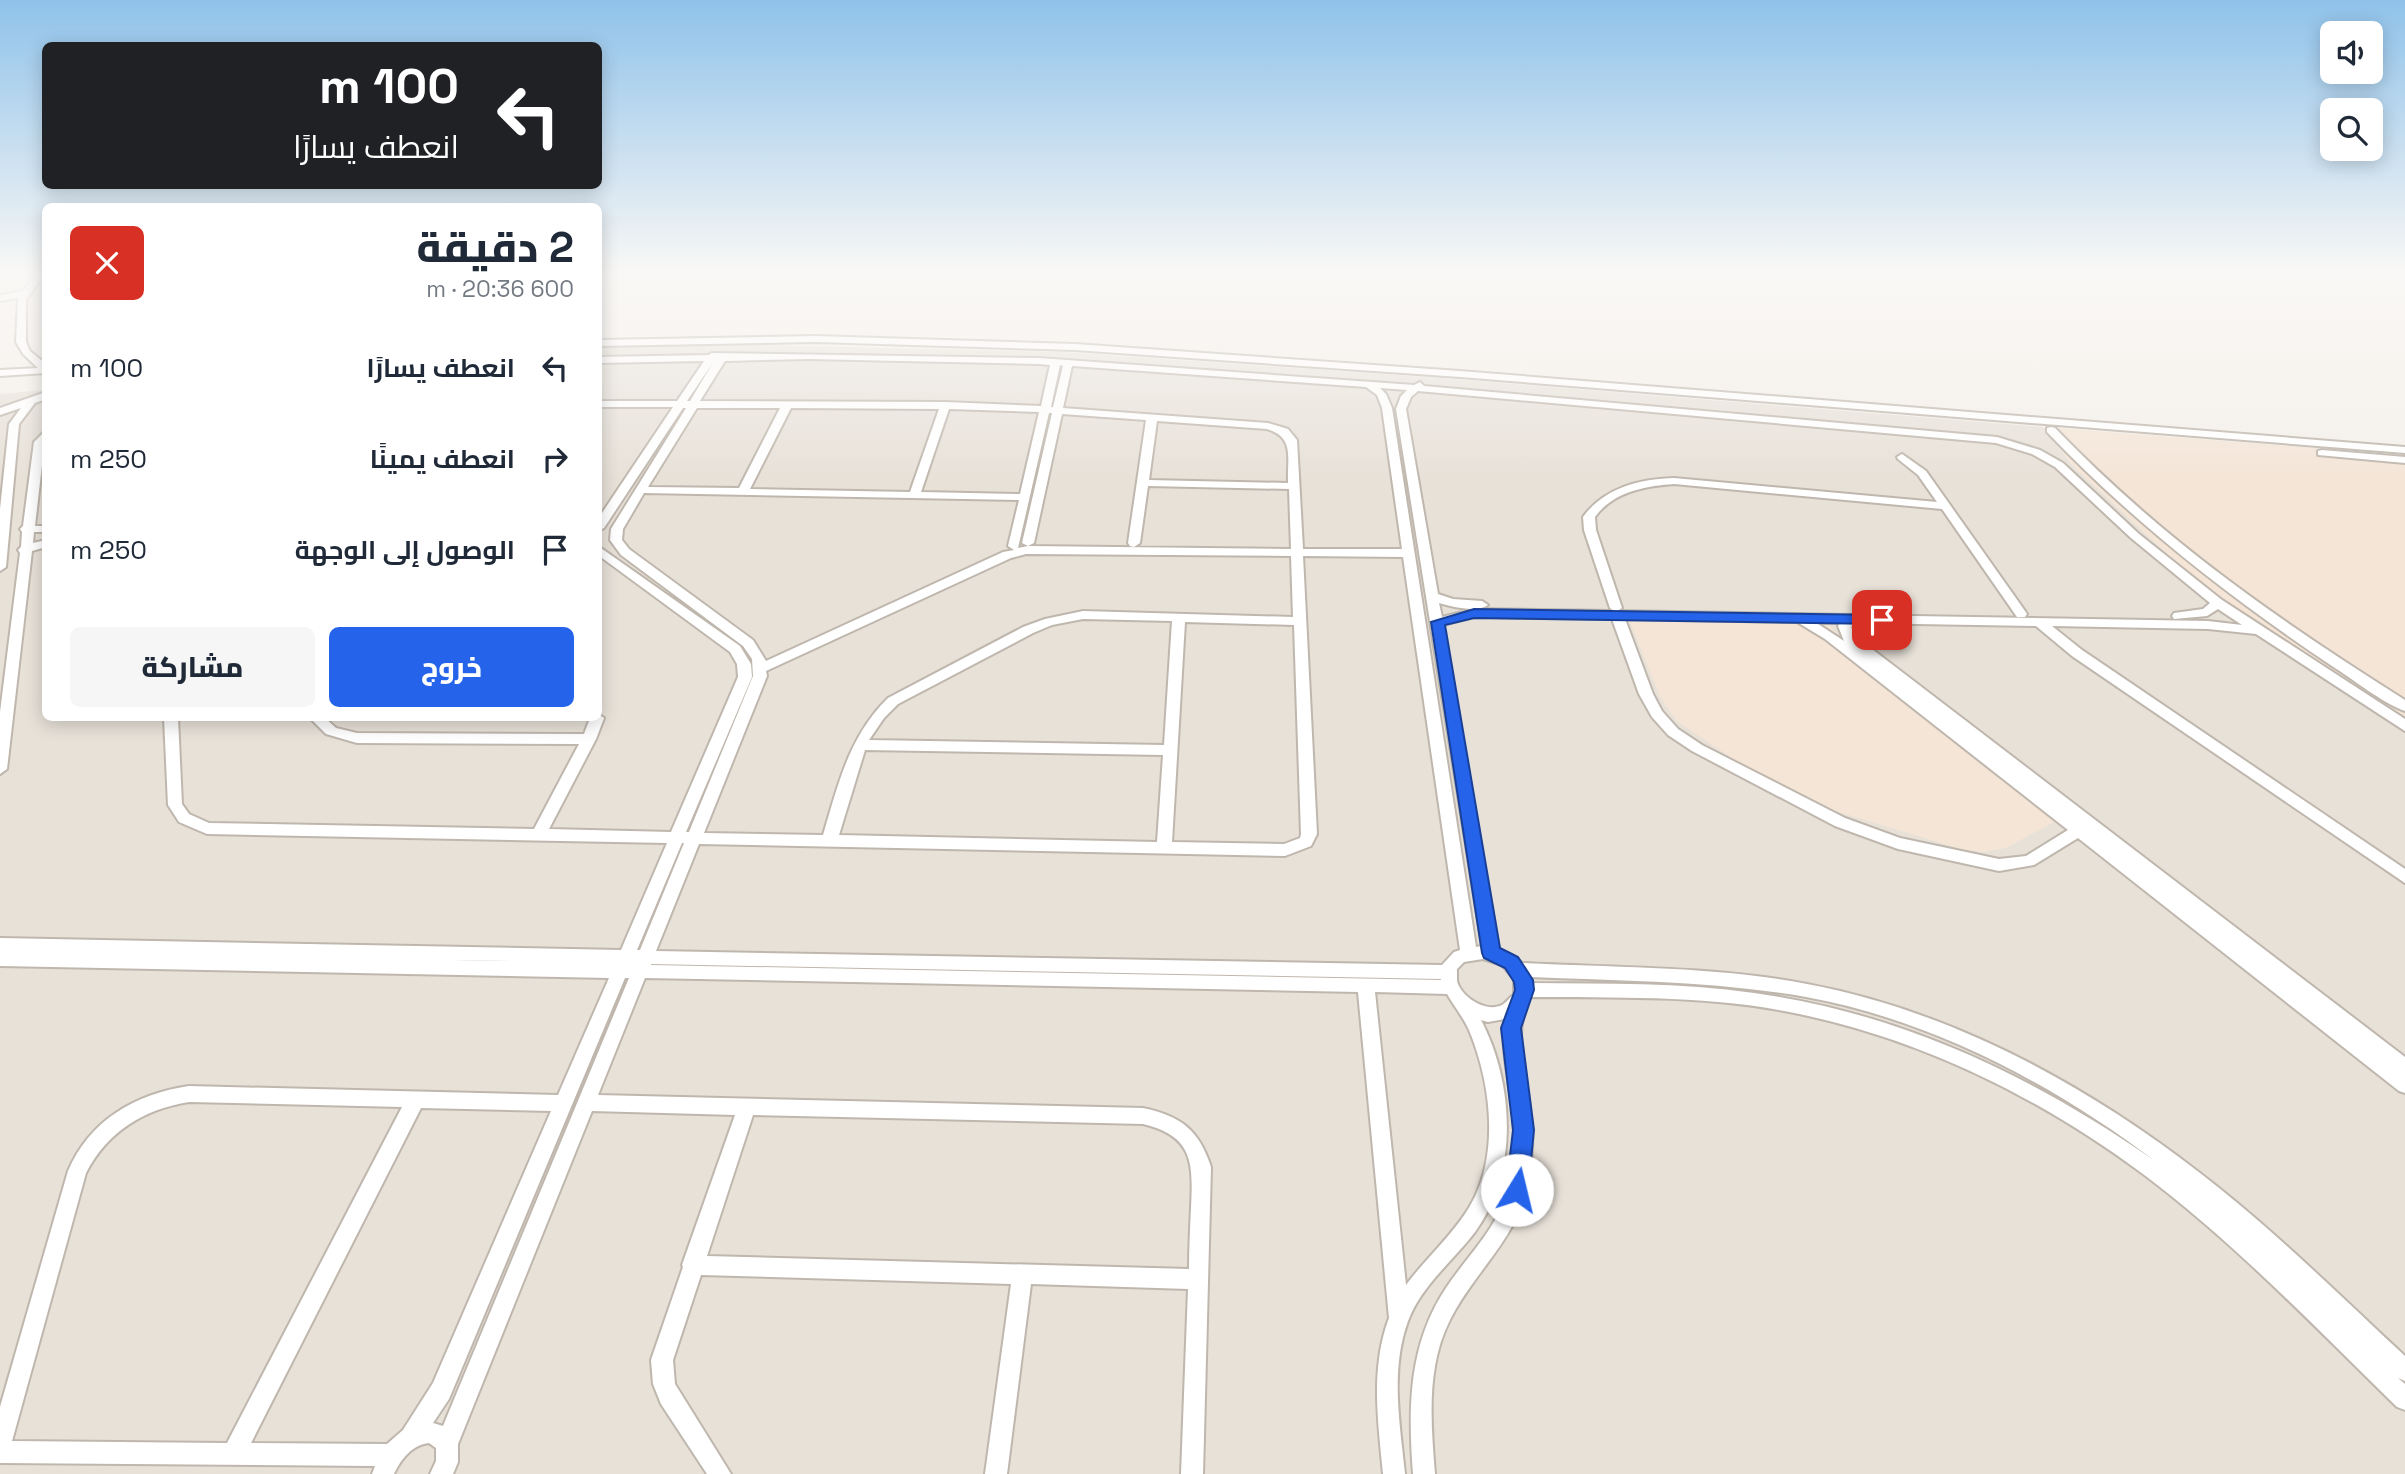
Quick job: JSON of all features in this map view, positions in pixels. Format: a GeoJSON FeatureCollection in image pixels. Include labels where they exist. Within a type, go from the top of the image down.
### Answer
{"type":"FeatureCollection","features":[{"type":"Feature","properties":{"kind":"street"},"geometry":{"type":"LineString","coordinates":[[21,343],[26,352],[42,366]]}},
{"type":"Feature","properties":{"kind":"street"},"geometry":{"type":"LineString","coordinates":[[786,350],[797,345],[788,343]]}},
{"type":"Feature","properties":{"kind":"street"},"geometry":{"type":"LineString","coordinates":[[822,343],[1041,355],[1420,385],[1688,401],[2051,430],[2404,453]]}},
{"type":"Feature","properties":{"kind":"street"},"geometry":{"type":"LineString","coordinates":[[602,353],[786,350],[851,345],[1085,347],[1668,391],[2404,453]]}},
{"type":"Feature","properties":{"kind":"street"},"geometry":{"type":"LineString","coordinates":[[602,360],[718,356],[879,356],[1062,363],[1366,381],[1381,394],[1387,408],[1469,953]]}},
{"type":"Feature","properties":{"kind":"street"},"geometry":{"type":"LineString","coordinates":[[602,523],[648,465],[718,356]]}},
{"type":"Feature","properties":{"kind":"street"},"geometry":{"type":"LineString","coordinates":[[1028,543],[1039,464],[1062,363]]}},
{"type":"Feature","properties":{"kind":"street"},"geometry":{"type":"LineString","coordinates":[[0,373],[42,370]]}},
{"type":"Feature","properties":{"kind":"street"},"geometry":{"type":"LineString","coordinates":[[1491,953],[1401,409],[1403,400],[1420,385],[1987,438],[2036,452],[2067,472],[2135,536],[2218,603],[2405,726]]}},
{"type":"Feature","properties":{"kind":"street"},"geometry":{"type":"LineString","coordinates":[[1585,385],[1604,390],[1605,393],[1601,395]]}},
{"type":"Feature","properties":{"kind":"street"},"geometry":{"type":"LineString","coordinates":[[1668,391],[1666,396],[1688,401]]}},
{"type":"Feature","properties":{"kind":"street"},"geometry":{"type":"LineString","coordinates":[[0,412],[40,399]]}},
{"type":"Feature","properties":{"kind":"street"},"geometry":{"type":"LineString","coordinates":[[0,567],[14,424],[40,399]]}},
{"type":"Feature","properties":{"kind":"street"},"geometry":{"type":"LineString","coordinates":[[171,721],[175,805],[184,818],[198,826],[221,830],[1285,850],[1306,842],[1309,834],[1292,440],[1280,429],[1152,416],[945,405],[602,404]]}},
{"type":"Feature","properties":{"kind":"street"},"geometry":{"type":"LineString","coordinates":[[743,492],[787,405]]}},
{"type":"Feature","properties":{"kind":"street"},"geometry":{"type":"LineString","coordinates":[[914,495],[945,405]]}},
{"type":"Feature","properties":{"kind":"street"},"geometry":{"type":"LineString","coordinates":[[1133,543],[1152,416]]}},
{"type":"Feature","properties":{"kind":"street"},"geometry":{"type":"LineString","coordinates":[[0,430],[13,431]]}},
{"type":"Feature","properties":{"kind":"street"},"geometry":{"type":"LineString","coordinates":[[2051,430],[2089,470],[2159,534],[2241,599],[2405,706]]}},
{"type":"Feature","properties":{"kind":"street"},"geometry":{"type":"LineString","coordinates":[[0,769],[26,529],[38,442],[42,438]]}},
{"type":"Feature","properties":{"kind":"street"},"geometry":{"type":"LineString","coordinates":[[1902,457],[1922,473],[2021,614]]}},
{"type":"Feature","properties":{"kind":"street"},"geometry":{"type":"LineString","coordinates":[[1014,546],[1025,497],[1039,464]]}},
{"type":"Feature","properties":{"kind":"street"},"geometry":{"type":"LineString","coordinates":[[0,1452],[234,1453],[387,1464],[411,1437],[442,1391],[625,964],[686,839],[736,720],[758,684],[760,664],[748,643],[618,545],[617,530],[641,490],[648,465]]}},
{"type":"Feature","properties":{"kind":"street"},"geometry":{"type":"LineString","coordinates":[[2067,472],[2089,470]]}},
{"type":"Feature","properties":{"kind":"street"},"geometry":{"type":"LineString","coordinates":[[1943,506],[1674,481],[1643,484],[1598,505],[1589,517],[1589,526],[1646,694],[1664,723],[1697,748],[1822,814],[1898,843],[1999,865],[2029,861],[2078,831]]}},
{"type":"Feature","properties":{"kind":"street"},"geometry":{"type":"LineString","coordinates":[[1142,483],[1294,486]]}},
{"type":"Feature","properties":{"kind":"street"},"geometry":{"type":"LineString","coordinates":[[641,490],[1025,497]]}},
{"type":"Feature","properties":{"kind":"street"},"geometry":{"type":"LineString","coordinates":[[26,529],[42,529]]}},
{"type":"Feature","properties":{"kind":"street"},"geometry":{"type":"LineString","coordinates":[[760,664],[1014,546],[1028,543],[1133,543],[1165,547]]}},
{"type":"Feature","properties":{"kind":"street"},"geometry":{"type":"LineString","coordinates":[[24,550],[42,544]]}},
{"type":"Feature","properties":{"kind":"street"},"geometry":{"type":"LineString","coordinates":[[886,606],[1016,552],[1165,547],[1408,550]]}},
{"type":"Feature","properties":{"kind":"street"},"geometry":{"type":"LineString","coordinates":[[602,552],[739,653],[744,664],[745,677],[736,720]]}},
{"type":"Feature","properties":{"kind":"street"},"geometry":{"type":"LineString","coordinates":[[1434,597],[1492,609],[1795,619],[2039,622],[2162,620],[2201,614],[2218,603]]}},
{"type":"Feature","properties":{"kind":"street"},"geometry":{"type":"LineString","coordinates":[[1438,622],[1492,609]]}},
{"type":"Feature","properties":{"kind":"street"},"geometry":{"type":"LineString","coordinates":[[1617,612],[2021,614],[2162,620],[2258,631]]}},
{"type":"Feature","properties":{"kind":"street"},"geometry":{"type":"LineString","coordinates":[[829,842],[860,745],[872,721],[892,701],[1038,625],[1083,615],[1300,621]]}},
{"type":"Feature","properties":{"kind":"street"},"geometry":{"type":"LineString","coordinates":[[1164,848],[1179,618]]}},
{"type":"Feature","properties":{"kind":"street"},"geometry":{"type":"LineString","coordinates":[[1795,619],[1824,632],[1861,655],[2405,1067]]}},
{"type":"Feature","properties":{"kind":"street"},"geometry":{"type":"LineString","coordinates":[[1856,620],[1844,626],[1844,632],[1861,655],[2078,831],[2405,1086]]}},
{"type":"Feature","properties":{"kind":"street"},"geometry":{"type":"LineString","coordinates":[[2039,622],[2087,660],[2405,877]]}},
{"type":"Feature","properties":{"kind":"street"},"geometry":{"type":"LineString","coordinates":[[320,721],[331,731],[356,738],[589,739]]}},
{"type":"Feature","properties":{"kind":"street"},"geometry":{"type":"LineString","coordinates":[[538,836],[596,721]]}},
{"type":"Feature","properties":{"kind":"street"},"geometry":{"type":"LineString","coordinates":[[860,745],[1170,750]]}},
{"type":"Feature","properties":{"kind":"street"},"geometry":{"type":"LineString","coordinates":[[443,1473],[447,1444],[643,964],[686,839]]}},
{"type":"Feature","properties":{"kind":"street"},"geometry":{"type":"LineString","coordinates":[[0,945],[625,964]]}},
{"type":"Feature","properties":{"kind":"street"},"geometry":{"type":"LineString","coordinates":[[1448,980],[1455,960],[1469,953],[1491,953],[1502,956],[1519,970],[1680,976],[1784,987],[1892,1013],[1977,1045],[2053,1086],[2165,1159],[2240,1218],[2405,1370]]}},
{"type":"Feature","properties":{"kind":"street"},"geometry":{"type":"LineString","coordinates":[[0,960],[643,964],[1448,980]]}},
{"type":"Feature","properties":{"kind":"street"},"geometry":{"type":"LineString","coordinates":[[643,964],[1366,986],[1448,980]]}},
{"type":"Feature","properties":{"kind":"street"},"geometry":{"type":"LineString","coordinates":[[1424,1474],[1419,1410],[1421,1383],[1432,1336],[1451,1298],[1503,1231],[1519,1180],[1524,1130],[1511,1040],[1521,997],[1519,970]]}},
{"type":"Feature","properties":{"kind":"street"},"geometry":{"type":"LineString","coordinates":[[1394,1474],[1387,1382],[1388,1359],[1399,1318],[1419,1285],[1476,1213],[1494,1162],[1497,1127],[1488,1062],[1479,1033],[1448,980]]}},
{"type":"Feature","properties":{"kind":"street"},"geometry":{"type":"LineString","coordinates":[[1366,986],[1399,1318]]}},
{"type":"Feature","properties":{"kind":"street"},"geometry":{"type":"LineString","coordinates":[[1464,1005],[1489,1013],[1506,1011],[1521,997],[1685,994],[1781,1003],[1866,1024],[1969,1062],[2044,1098],[2146,1166],[2197,1206],[2405,1399]]}},
{"type":"Feature","properties":{"kind":"street"},"geometry":{"type":"LineString","coordinates":[[0,1445],[77,1171],[88,1151],[116,1122],[153,1102],[189,1094],[565,1103]]}},
{"type":"Feature","properties":{"kind":"street"},"geometry":{"type":"LineString","coordinates":[[234,1453],[416,1099]]}},
{"type":"Feature","properties":{"kind":"street"},"geometry":{"type":"LineString","coordinates":[[586,1103],[1143,1116],[1166,1122],[1193,1145],[1202,1167],[1192,1474]]}},
{"type":"Feature","properties":{"kind":"street"},"geometry":{"type":"LineString","coordinates":[[720,1474],[669,1396],[661,1371],[664,1348],[747,1107]]}},
{"type":"Feature","properties":{"kind":"street"},"geometry":{"type":"LineString","coordinates":[[692,1265],[1198,1279]]}},
{"type":"Feature","properties":{"kind":"street"},"geometry":{"type":"LineString","coordinates":[[996,1474],[1022,1275]]}},
{"type":"Feature","properties":{"kind":"street"},"geometry":{"type":"LineString","coordinates":[[2338,1336],[2355,1323]]}},
{"type":"Feature","properties":{"kind":"street"},"geometry":{"type":"LineString","coordinates":[[411,1437],[437,1434],[447,1444]]}},
{"type":"Feature","properties":{"kind":"shaded area"},"geometry":{"type":"Polygon","coordinates":[[[721,344],[1062,352],[1440,378],[2043,427],[2074,467],[2186,571],[2281,641],[2405,718],[2405,1474],[0,1474],[0,394],[42,390],[42,721],[602,721],[602,347],[721,344]]]}},
{"type":"Feature","properties":{"kind":"shaded area"},"geometry":{"type":"Polygon","coordinates":[[[2043,427],[2405,455],[2405,718],[2281,641],[2186,571],[2074,467],[2043,427]]]}},
{"type":"Feature","properties":{"kind":"shaded area"},"geometry":{"type":"Polygon","coordinates":[[[1626,612],[1821,615],[1841,639],[2067,815],[2006,848],[1984,852],[1964,850],[1832,810],[1739,763],[1677,721],[1660,697],[1626,612]]]}},
{"type":"Feature","properties":{"kind":"route"},"geometry":{"type":"LineString","coordinates":[[1517,1190],[1524,1130],[1511,1028],[1513,1015],[1524,990],[1524,980],[1511,962],[1491,953],[1438,622],[1456,615],[1474,613],[1882,620]]}}]}
